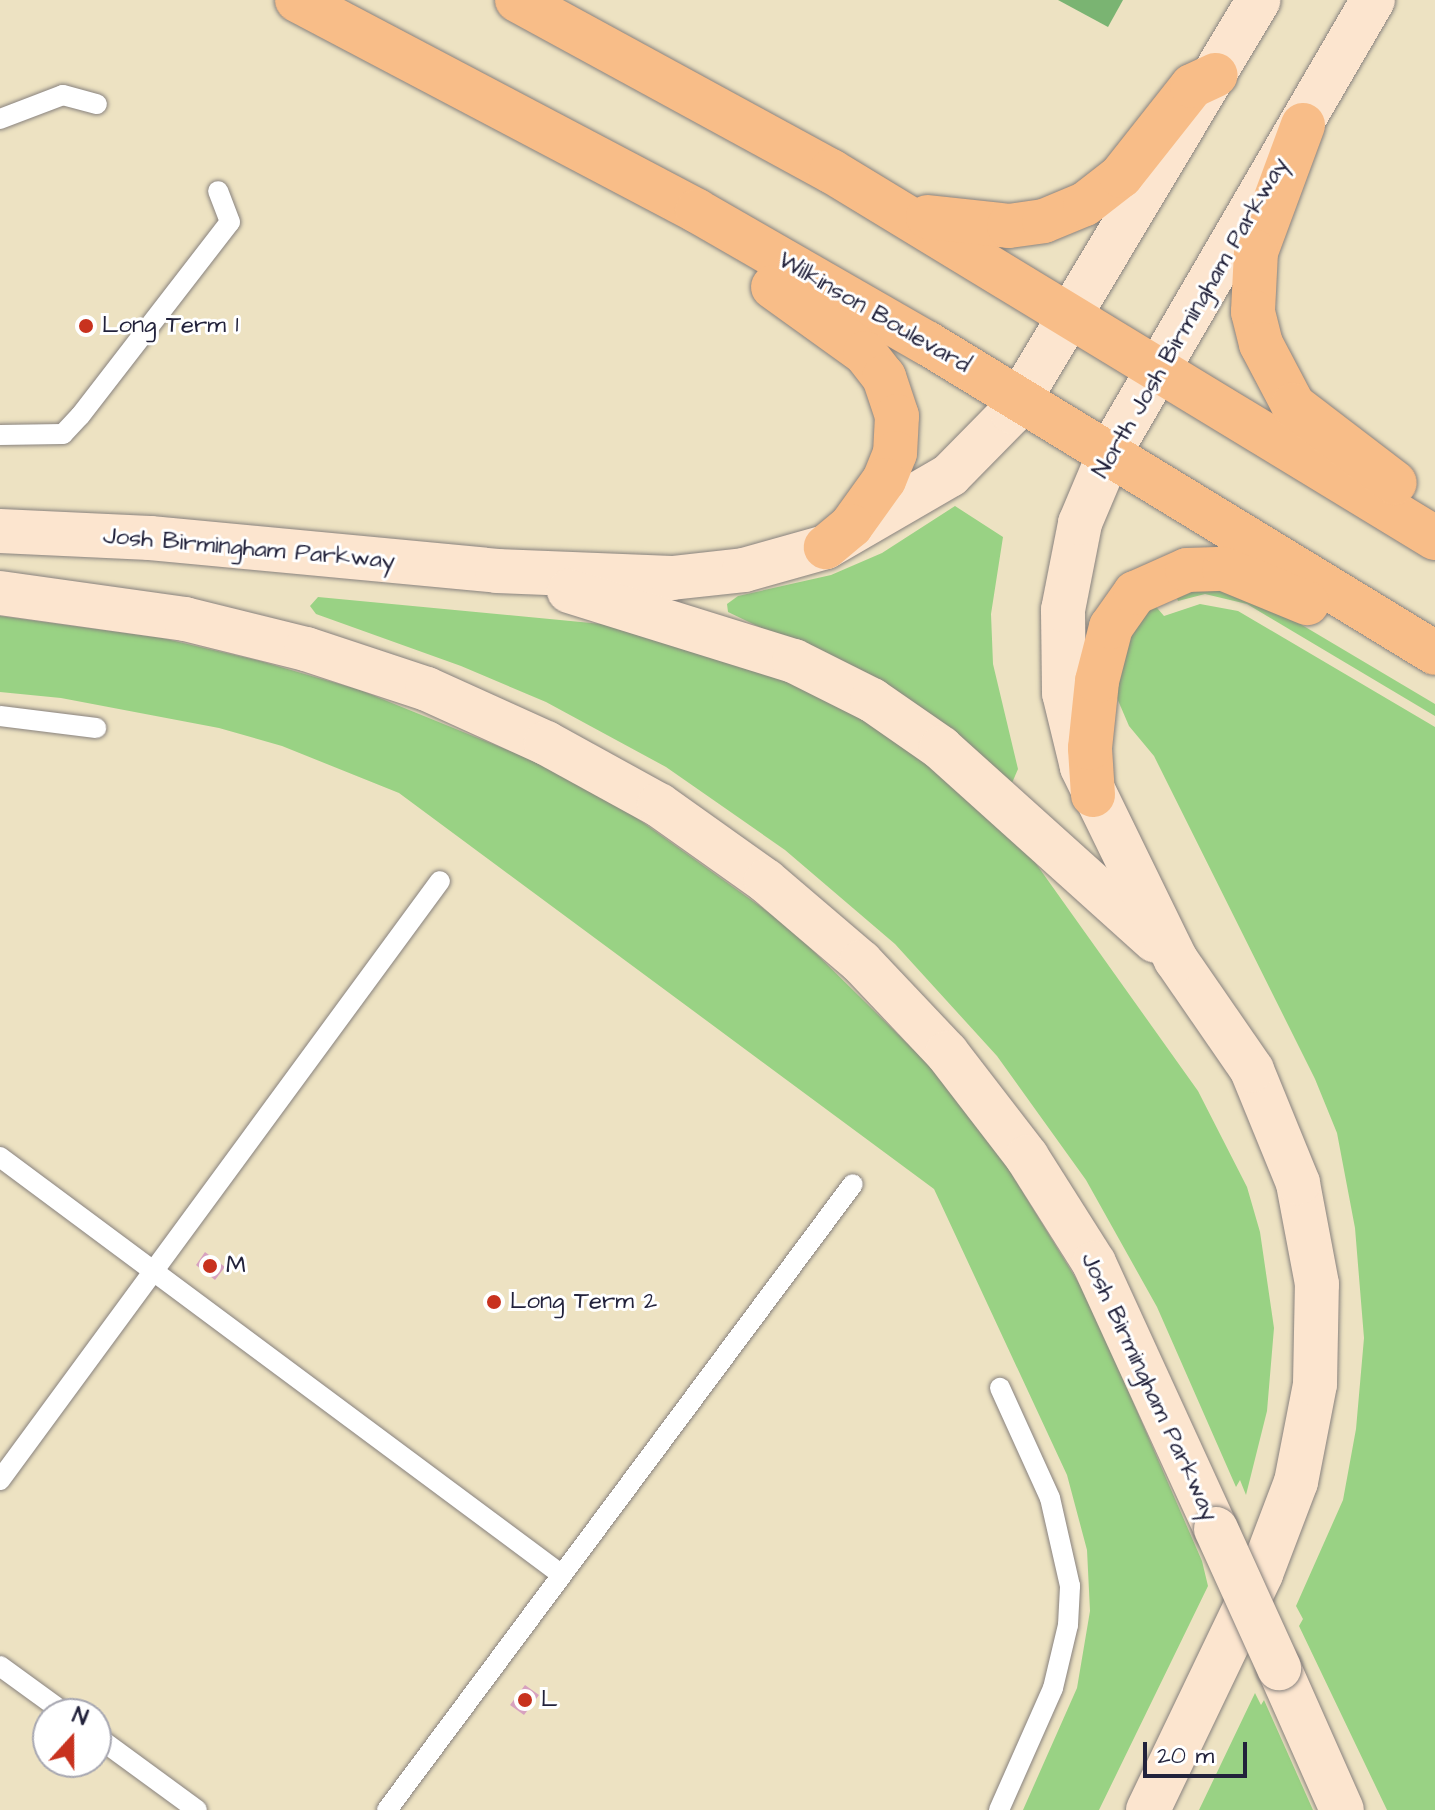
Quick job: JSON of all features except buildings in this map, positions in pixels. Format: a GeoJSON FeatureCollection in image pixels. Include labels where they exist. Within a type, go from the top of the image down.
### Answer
{"type":"FeatureCollection","features":[{"type":"Feature","properties":{"kind":"main road","name":"Wilkinson Boulevard"},"geometry":{"type":"LineString","coordinates":[[297,0],[697,211],[1022,398],[1426,648]]}},
{"type":"Feature","properties":{"kind":"main road"},"geometry":{"type":"LineString","coordinates":[[517,0],[878,199],[1161,368],[1435,538]]}},
{"type":"Feature","properties":{"kind":"main road"},"geometry":{"type":"LineString","coordinates":[[497,571],[702,577],[779,563],[826,547],[950,475],[1000,428],[1022,398],[1259,0]]}},
{"type":"Feature","properties":{"kind":"main road","name":"North Josh Birmingham Parkway"},"geometry":{"type":"LineString","coordinates":[[1148,1810],[1266,1561],[1296,1482],[1315,1384],[1317,1284],[1298,1183],[1252,1070],[1176,960],[1093,795],[1064,693],[1063,610],[1080,523],[1110,452],[1373,0]]}},
{"type":"Feature","properties":{"kind":"main road"},"geometry":{"type":"LineString","coordinates":[[878,199],[931,217],[982,227],[1063,215],[1121,176],[1183,95],[1200,80],[1216,75]]}},
{"type":"Feature","properties":{"kind":"main road"},"geometry":{"type":"LineString","coordinates":[[1303,125],[1256,252],[1253,312],[1266,361],[1305,417],[1435,514]]}},
{"type":"Feature","properties":{"kind":"main road"},"geometry":{"type":"LineString","coordinates":[[697,211],[723,252],[851,340],[890,388],[897,438],[890,467],[860,515],[826,547]]}},
{"type":"Feature","properties":{"kind":"main road","name":"Josh Birmingham Parkway"},"geometry":{"type":"LineString","coordinates":[[0,531],[150,538],[497,571]]}},
{"type":"Feature","properties":{"kind":"main road"},"geometry":{"type":"LineString","coordinates":[[1093,795],[1090,748],[1104,648],[1125,603],[1156,580],[1187,570],[1224,569],[1264,582],[1382,639],[1426,648]]}},
{"type":"Feature","properties":{"kind":"main road"},"geometry":{"type":"LineString","coordinates":[[497,571],[767,652],[872,700],[941,748],[1176,960]]}},
{"type":"Feature","properties":{"kind":"main road","name":"Josh Birmingham Parkway"},"geometry":{"type":"LineString","coordinates":[[0,593],[185,619],[306,649],[427,689],[546,743],[659,805],[766,881],[872,974],[947,1053],[1027,1157],[1094,1263],[1342,1810]]}},
{"type":"Feature","properties":{"kind":"lane"},"geometry":{"type":"LineString","coordinates":[[0,119],[63,95],[97,104]]}},
{"type":"Feature","properties":{"kind":"lane"},"geometry":{"type":"LineString","coordinates":[[0,435],[63,434],[80,416],[230,222],[218,191]]}},
{"type":"Feature","properties":{"kind":"lane"},"geometry":{"type":"LineString","coordinates":[[0,716],[96,728]]}},
{"type":"Feature","properties":{"kind":"lane"},"geometry":{"type":"LineString","coordinates":[[0,1480],[152,1269],[440,881]]}},
{"type":"Feature","properties":{"kind":"lane"},"geometry":{"type":"LineString","coordinates":[[0,1157],[562,1575]]}},
{"type":"Feature","properties":{"kind":"lane"},"geometry":{"type":"LineString","coordinates":[[387,1810],[853,1184]]}},
{"type":"Feature","properties":{"kind":"lane"},"geometry":{"type":"LineString","coordinates":[[999,1810],[1053,1688],[1068,1625],[1070,1586],[1050,1498],[1000,1388]]}},
{"type":"Feature","properties":{"kind":"lane"},"geometry":{"type":"LineString","coordinates":[[0,1666],[44,1698]]}},
{"type":"Feature","properties":{"kind":"lane"},"geometry":{"type":"LineString","coordinates":[[112,1748],[197,1810]]}},
{"type":"Feature","properties":{"kind":"green space"},"geometry":{"type":"Polygon","coordinates":[[[1058,0],[1123,0],[1108,27],[1058,0]]]}},
{"type":"Feature","properties":{"kind":"green space"},"geometry":{"type":"Polygon","coordinates":[[[955,506],[1003,537],[991,614],[993,664],[1018,769],[1012,783],[770,632],[728,612],[727,604],[738,596],[831,575],[882,553],[955,506]]]}},
{"type":"Feature","properties":{"kind":"green space"},"geometry":{"type":"Polygon","coordinates":[[[1195,584],[1258,599],[1435,704],[1435,716],[1247,604],[1205,594],[1178,601],[1174,590],[1195,584]]]}},
{"type":"Feature","properties":{"kind":"green space"},"geometry":{"type":"Polygon","coordinates":[[[318,597],[612,625],[771,668],[928,757],[1027,851],[1198,1091],[1247,1187],[1260,1232],[1274,1328],[1267,1411],[1246,1495],[1240,1480],[1236,1487],[1157,1307],[1086,1180],[997,1056],[895,944],[785,850],[666,767],[546,702],[461,666],[316,614],[310,606],[318,597]]]}},
{"type":"Feature","properties":{"kind":"green space"},"geometry":{"type":"Polygon","coordinates":[[[1152,602],[1164,616],[1200,604],[1238,611],[1435,727],[1435,1810],[1387,1810],[1299,1626],[1303,1619],[1296,1606],[1343,1500],[1356,1429],[1364,1338],[1355,1228],[1337,1133],[1315,1079],[1154,756],[1129,726],[1117,698],[1119,649],[1152,602]]]}},
{"type":"Feature","properties":{"kind":"green space"},"geometry":{"type":"Polygon","coordinates":[[[0,616],[162,638],[260,661],[360,690],[542,764],[634,816],[789,927],[928,1064],[990,1139],[1088,1298],[1202,1561],[1208,1586],[1099,1810],[1023,1810],[1077,1688],[1090,1611],[1087,1550],[1067,1475],[934,1189],[399,793],[282,746],[219,728],[61,698],[0,692],[0,616]]]}},
{"type":"Feature","properties":{"kind":"green space"},"geometry":{"type":"Polygon","coordinates":[[[1255,1693],[1261,1705],[1264,1700],[1313,1810],[1199,1810],[1255,1693]]]}},
{"type":"Feature","properties":{"kind":"place","name":"Long Term 1"},"geometry":{"type":"Point","coordinates":[86,326]}},
{"type":"Feature","properties":{"kind":"place","name":"M"},"geometry":{"type":"Point","coordinates":[210,1266]}},
{"type":"Feature","properties":{"kind":"place","name":"Long Term 2"},"geometry":{"type":"Point","coordinates":[494,1302]}},
{"type":"Feature","properties":{"kind":"place","name":"L"},"geometry":{"type":"Point","coordinates":[525,1700]}}]}
